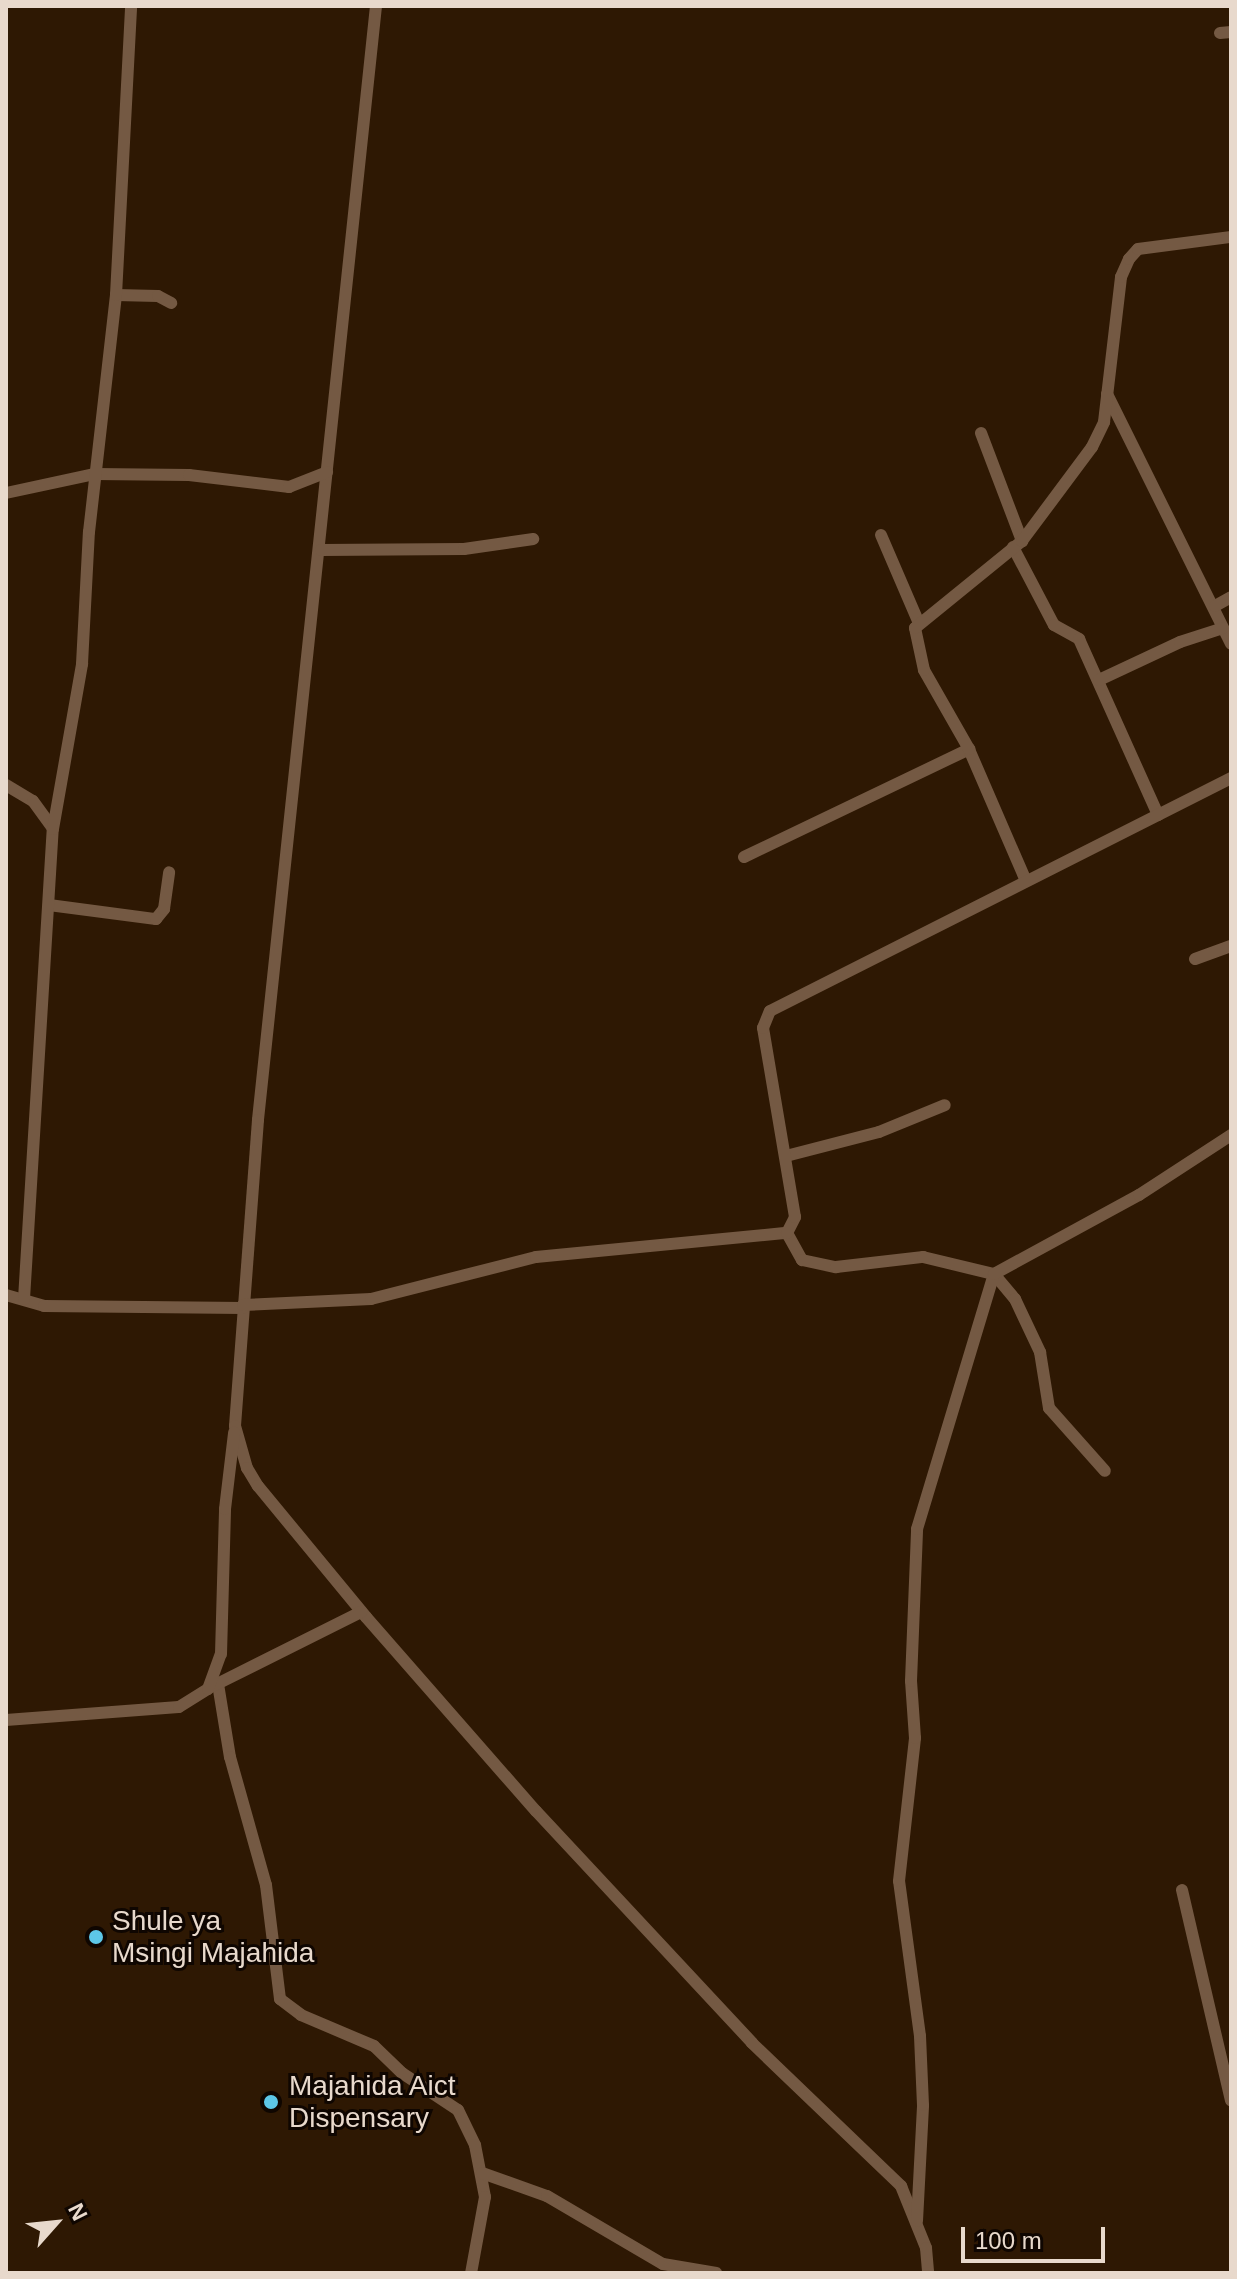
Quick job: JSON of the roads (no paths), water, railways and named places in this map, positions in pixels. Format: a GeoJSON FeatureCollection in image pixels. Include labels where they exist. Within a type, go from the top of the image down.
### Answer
{"type":"FeatureCollection","features":[{"type":"Feature","properties":{"kind":"street"},"geometry":{"type":"LineString","coordinates":[[24,1299],[53,829],[82,664],[95,474],[116,295],[131,6]]}},
{"type":"Feature","properties":{"kind":"street"},"geometry":{"type":"LineString","coordinates":[[376,6],[243,1306],[235,1426],[225,1509],[221,1654],[213,1686],[266,1885],[280,1999],[301,2015],[374,2046],[402,2073],[458,2110],[482,2173],[485,2197],[471,2273]]}},
{"type":"Feature","properties":{"kind":"street"},"geometry":{"type":"LineString","coordinates":[[918,621],[1018,544],[1092,447],[1104,422],[1121,277],[1129,259],[1138,249],[1231,237]]}},
{"type":"Feature","properties":{"kind":"street"},"geometry":{"type":"LineString","coordinates":[[116,295],[158,296],[171,303]]}},
{"type":"Feature","properties":{"kind":"street"},"geometry":{"type":"LineString","coordinates":[[1107,394],[1215,606],[1231,644]]}},
{"type":"Feature","properties":{"kind":"street"},"geometry":{"type":"LineString","coordinates":[[981,433],[1018,544],[1054,625],[1079,639],[1158,815]]}},
{"type":"Feature","properties":{"kind":"street"},"geometry":{"type":"LineString","coordinates":[[6,493],[95,474],[189,475],[289,487],[327,472]]}},
{"type":"Feature","properties":{"kind":"street"},"geometry":{"type":"LineString","coordinates":[[881,535],[918,621],[914,640],[924,670],[969,749],[1026,881]]}},
{"type":"Feature","properties":{"kind":"street"},"geometry":{"type":"LineString","coordinates":[[321,550],[464,549],[533,539]]}},
{"type":"Feature","properties":{"kind":"street"},"geometry":{"type":"LineString","coordinates":[[1215,606],[1231,597]]}},
{"type":"Feature","properties":{"kind":"street"},"geometry":{"type":"LineString","coordinates":[[1099,680],[1180,642],[1223,628]]}},
{"type":"Feature","properties":{"kind":"street"},"geometry":{"type":"LineString","coordinates":[[744,857],[969,749]]}},
{"type":"Feature","properties":{"kind":"street"},"geometry":{"type":"LineString","coordinates":[[787,1233],[795,1217],[763,1028],[770,1011],[1231,778]]}},
{"type":"Feature","properties":{"kind":"street"},"geometry":{"type":"LineString","coordinates":[[6,785],[33,801],[53,829]]}},
{"type":"Feature","properties":{"kind":"street"},"geometry":{"type":"LineString","coordinates":[[49,905],[156,919],[164,909],[169,872]]}},
{"type":"Feature","properties":{"kind":"street"},"geometry":{"type":"LineString","coordinates":[[1195,959],[1231,946]]}},
{"type":"Feature","properties":{"kind":"street"},"geometry":{"type":"LineString","coordinates":[[786,1156],[896,1126],[945,1105]]}},
{"type":"Feature","properties":{"kind":"street"},"geometry":{"type":"LineString","coordinates":[[916,2224],[923,2105],[920,2036],[899,1881],[915,1738],[911,1681],[917,1529],[994,1274],[1139,1195],[1231,1135]]}},
{"type":"Feature","properties":{"kind":"street"},"geometry":{"type":"LineString","coordinates":[[6,1295],[44,1306],[243,1306],[371,1299],[536,1257],[787,1233]]}},
{"type":"Feature","properties":{"kind":"street"},"geometry":{"type":"LineString","coordinates":[[787,1233],[802,1260],[825,1265],[923,1257],[994,1274],[1015,1299],[1040,1352],[1049,1408],[1105,1471]]}},
{"type":"Feature","properties":{"kind":"street"},"geometry":{"type":"LineString","coordinates":[[235,1426],[247,1468],[258,1486],[361,1612],[536,1811],[742,2032],[901,2186],[916,2224],[928,2273]]}},
{"type":"Feature","properties":{"kind":"street"},"geometry":{"type":"LineString","coordinates":[[6,1720],[139,1713],[179,1707],[213,1686],[361,1612]]}},
{"type":"Feature","properties":{"kind":"street"},"geometry":{"type":"LineString","coordinates":[[1182,1890],[1226,2056],[1231,2100]]}},
{"type":"Feature","properties":{"kind":"street"},"geometry":{"type":"LineString","coordinates":[[482,2173],[547,2196],[663,2264],[716,2273]]}},
{"type":"Feature","properties":{"kind":"place","name":"Shule ya Msingi Majahida"},"geometry":{"type":"Point","coordinates":[96,1937]}},
{"type":"Feature","properties":{"kind":"place","name":"Majahida Aict Dispensary"},"geometry":{"type":"Point","coordinates":[271,2102]}}]}
